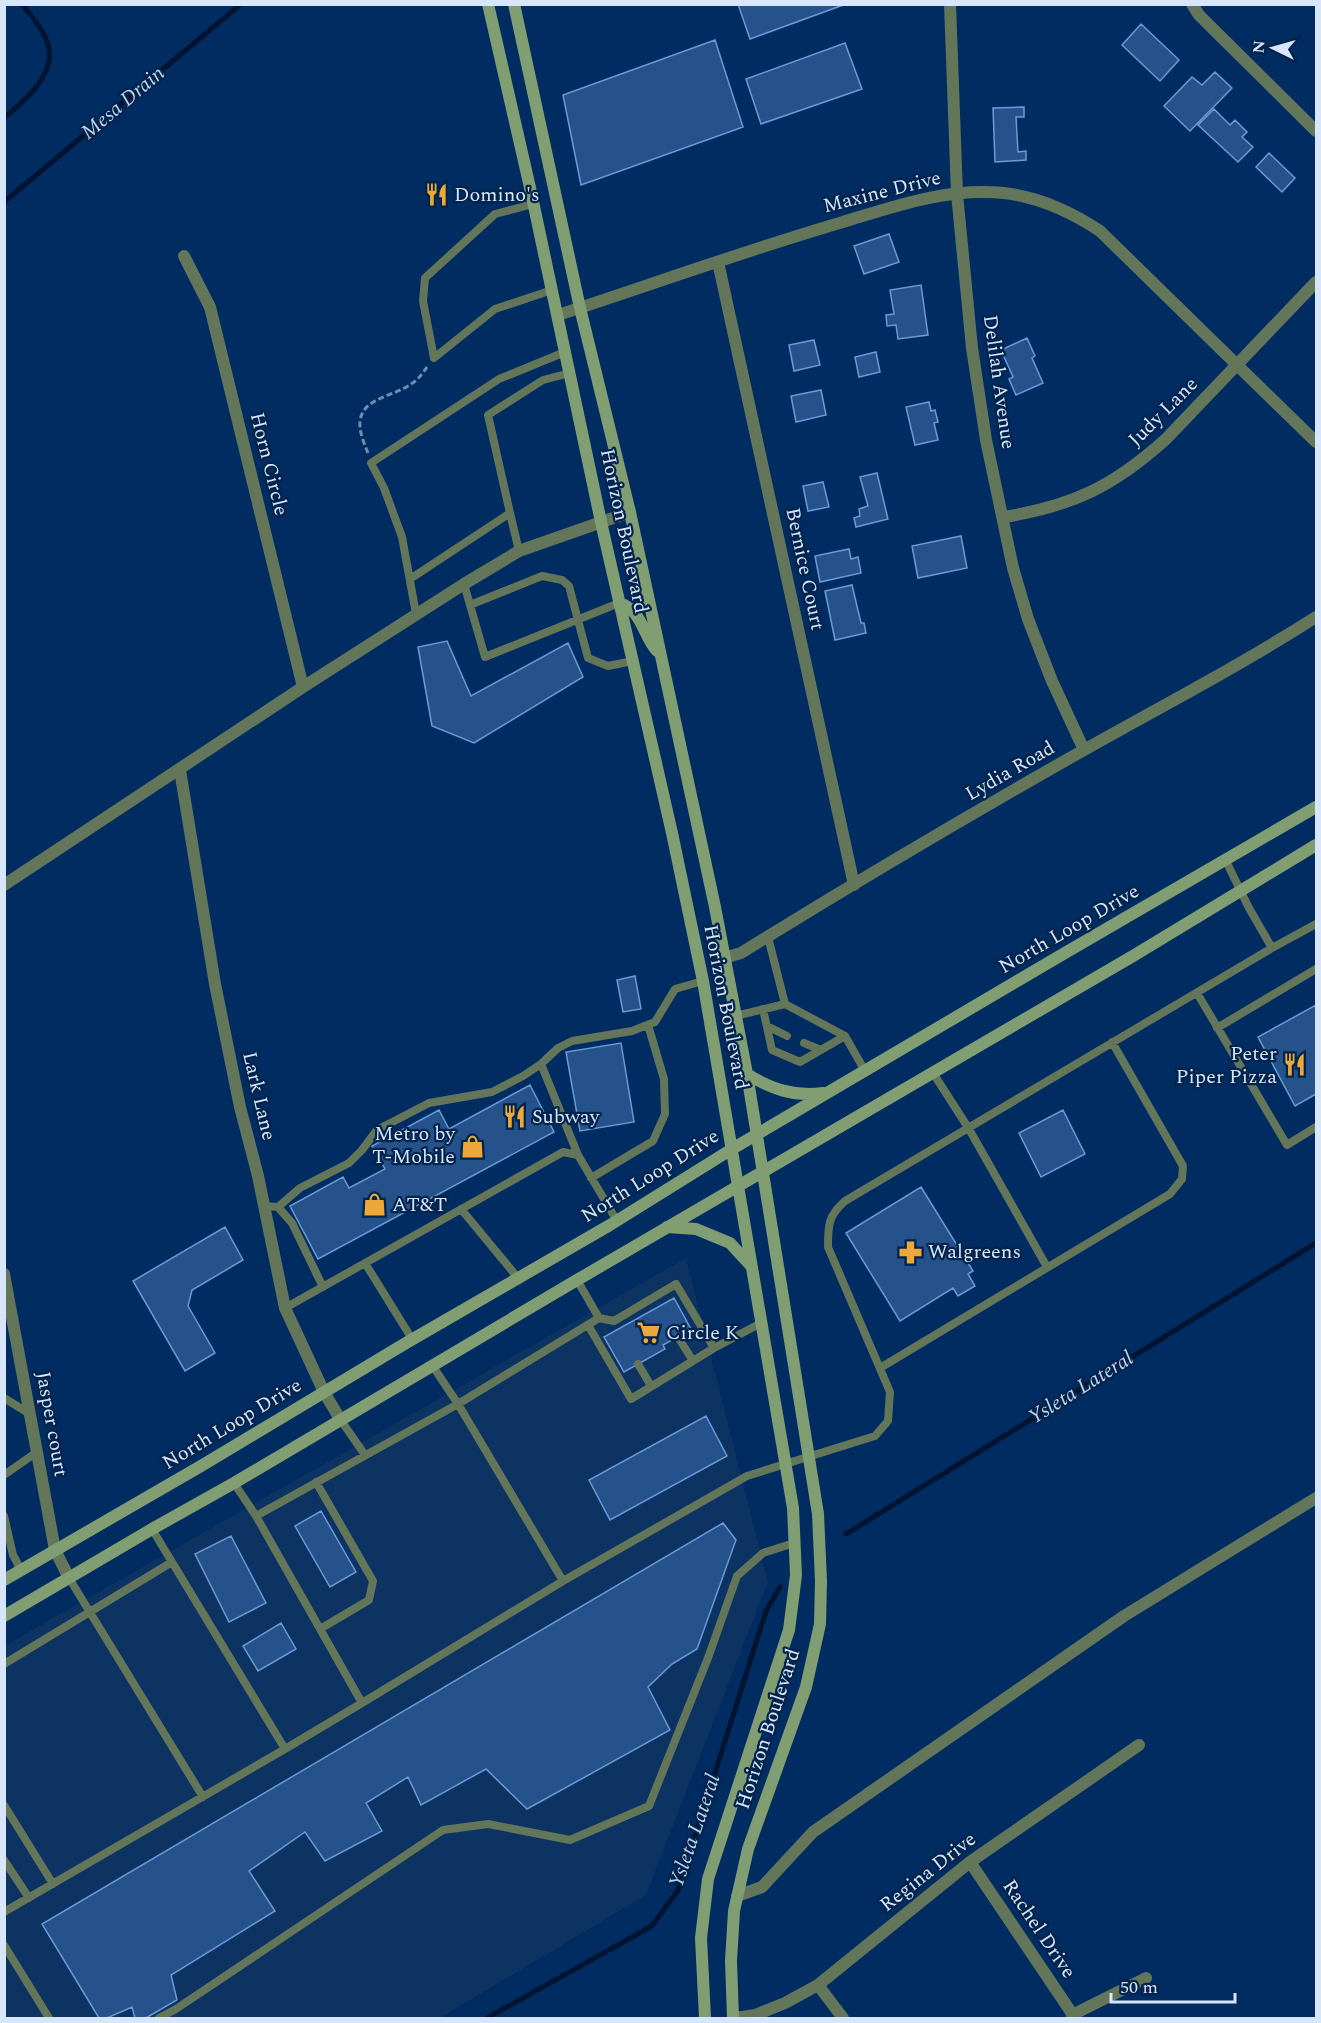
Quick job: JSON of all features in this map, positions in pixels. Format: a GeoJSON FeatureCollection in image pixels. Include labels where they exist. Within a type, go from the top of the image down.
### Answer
{"type":"FeatureCollection","features":[{"type":"Feature","properties":{"kind":"main road","name":"Horizon Boulevard"},"geometry":{"type":"LineString","coordinates":[[488,4],[703,981],[793,1508],[796,1575],[789,1630],[708,1879],[701,1938],[705,2019]]}},
{"type":"Feature","properties":{"kind":"main road","name":"Horizon Boulevard"},"geometry":{"type":"LineString","coordinates":[[514,4],[580,308],[630,512],[724,958],[747,1074],[818,1514],[820,1624],[806,1688],[748,1849],[737,1896],[731,1961],[735,2019]]}},
{"type":"Feature","properties":{"kind":"main road"},"geometry":{"type":"LineString","coordinates":[[619,603],[633,610],[652,646],[660,654]]}},
{"type":"Feature","properties":{"kind":"main road","name":"North Loop Drive"},"geometry":{"type":"LineString","coordinates":[[4,1580],[617,1221],[732,1149],[1058,957],[1317,807]]}},
{"type":"Feature","properties":{"kind":"main road"},"geometry":{"type":"LineString","coordinates":[[4,1616],[933,1073],[1317,845]]}},
{"type":"Feature","properties":{"kind":"main road"},"geometry":{"type":"LineString","coordinates":[[747,1074],[779,1091],[800,1095],[830,1092]]}},
{"type":"Feature","properties":{"kind":"main road"},"geometry":{"type":"LineString","coordinates":[[667,1227],[696,1229],[730,1243],[752,1267]]}},
{"type":"Feature","properties":{"kind":"street","name":"Delilah Avenue"},"geometry":{"type":"LineString","coordinates":[[950,4],[957,194],[974,360],[986,440],[1013,568],[1028,619],[1042,658],[1084,750]]}},
{"type":"Feature","properties":{"kind":"street"},"geometry":{"type":"LineString","coordinates":[[1192,4],[1199,15],[1314,124]]}},
{"type":"Feature","properties":{"kind":"street","name":"Maxine Drive"},"geometry":{"type":"LineString","coordinates":[[558,315],[783,239],[924,198],[957,194],[1003,193],[1035,198],[1081,218],[1100,231],[1317,442]]}},
{"type":"Feature","properties":{"kind":"street","name":"Horn Circle"},"geometry":{"type":"LineString","coordinates":[[184,256],[210,308],[303,687]]}},
{"type":"Feature","properties":{"kind":"street","name":"Bernice Court"},"geometry":{"type":"LineString","coordinates":[[718,262],[854,885]]}},
{"type":"Feature","properties":{"kind":"street","name":"Judy Lane"},"geometry":{"type":"LineString","coordinates":[[1004,517],[1035,512],[1067,503],[1120,477],[1142,461],[1317,282]]}},
{"type":"Feature","properties":{"kind":"street"},"geometry":{"type":"LineString","coordinates":[[4,885],[303,687],[519,551],[630,512]]}},
{"type":"Feature","properties":{"kind":"street","name":"Lydia Road"},"geometry":{"type":"LineString","coordinates":[[724,958],[741,953],[1084,750],[1213,679],[1317,617]]}},
{"type":"Feature","properties":{"kind":"street","name":"Lark Lane"},"geometry":{"type":"LineString","coordinates":[[180,770],[215,984],[285,1308],[324,1392],[340,1419]]}},
{"type":"Feature","properties":{"kind":"street","name":"Jasper court"},"geometry":{"type":"LineString","coordinates":[[4,1274],[55,1550],[69,1578]]}},
{"type":"Feature","properties":{"kind":"street"},"geometry":{"type":"LineString","coordinates":[[737,1896],[762,1887],[813,1832],[1124,1616],[1317,1498]]}},
{"type":"Feature","properties":{"kind":"street","name":"Regina Drive"},"geometry":{"type":"LineString","coordinates":[[735,2019],[755,2015],[818,1985],[970,1862],[1139,1745]]}},
{"type":"Feature","properties":{"kind":"street","name":"Rachel Drive"},"geometry":{"type":"LineString","coordinates":[[970,1862],[1074,2017]]}},
{"type":"Feature","properties":{"kind":"street"},"geometry":{"type":"LineString","coordinates":[[1074,2017],[1146,1978]]}},
{"type":"Feature","properties":{"kind":"street"},"geometry":{"type":"LineString","coordinates":[[818,1985],[843,2019]]}},
{"type":"Feature","properties":{"kind":"lane"},"geometry":{"type":"LineString","coordinates":[[533,204],[495,214],[425,278],[423,301],[434,358],[495,309],[552,290]]}},
{"type":"Feature","properties":{"kind":"lane"},"geometry":{"type":"LineString","coordinates":[[416,614],[402,537],[384,488],[371,463],[498,379],[565,352]]}},
{"type":"Feature","properties":{"kind":"lane"},"geometry":{"type":"LineString","coordinates":[[519,551],[488,415],[543,380],[570,373]]}},
{"type":"Feature","properties":{"kind":"lane"},"geometry":{"type":"LineString","coordinates":[[410,579],[510,513]]}},
{"type":"Feature","properties":{"kind":"lane"},"geometry":{"type":"LineString","coordinates":[[470,605],[542,576],[562,580],[569,586],[588,658],[608,666],[633,661]]}},
{"type":"Feature","properties":{"kind":"lane"},"geometry":{"type":"LineString","coordinates":[[464,584],[485,657],[619,603]]}},
{"type":"Feature","properties":{"kind":"lane"},"geometry":{"type":"LineString","coordinates":[[1226,861],[1272,948]]}},
{"type":"Feature","properties":{"kind":"lane"},"geometry":{"type":"LineString","coordinates":[[4,1912],[285,1749],[563,1581],[747,1476],[875,1436],[888,1421],[890,1392],[828,1247],[828,1222],[837,1208],[845,1201],[1112,1042],[1317,924]]}},
{"type":"Feature","properties":{"kind":"lane"},"geometry":{"type":"LineString","coordinates":[[768,937],[785,1004]]}},
{"type":"Feature","properties":{"kind":"lane"},"geometry":{"type":"LineString","coordinates":[[1217,1028],[1317,969]]}},
{"type":"Feature","properties":{"kind":"lane"},"geometry":{"type":"LineString","coordinates":[[278,1207],[300,1188],[349,1163],[378,1130],[429,1103],[492,1092],[523,1076],[541,1064],[558,1048],[572,1041],[632,1032],[656,1023],[675,989],[703,981]]}},
{"type":"Feature","properties":{"kind":"lane"},"geometry":{"type":"LineString","coordinates":[[1197,993],[1287,1145],[1317,1127]]}},
{"type":"Feature","properties":{"kind":"lane"},"geometry":{"type":"LineString","coordinates":[[735,1016],[785,1004],[845,1036],[865,1071]]}},
{"type":"Feature","properties":{"kind":"lane"},"geometry":{"type":"LineString","coordinates":[[763,1009],[772,1050],[800,1062],[845,1036]]}},
{"type":"Feature","properties":{"kind":"lane"},"geometry":{"type":"LineString","coordinates":[[591,1178],[653,1141],[665,1114],[664,1079],[648,1025]]}},
{"type":"Feature","properties":{"kind":"lane"},"geometry":{"type":"LineString","coordinates":[[767,1026],[787,1036]]}},
{"type":"Feature","properties":{"kind":"lane"},"geometry":{"type":"LineString","coordinates":[[804,1042],[821,1050]]}},
{"type":"Feature","properties":{"kind":"lane"},"geometry":{"type":"LineString","coordinates":[[880,1368],[1170,1194],[1182,1179],[1183,1166],[1112,1042]]}},
{"type":"Feature","properties":{"kind":"lane"},"geometry":{"type":"LineString","coordinates":[[541,1064],[578,1155],[617,1221]]}},
{"type":"Feature","properties":{"kind":"lane"},"geometry":{"type":"LineString","coordinates":[[933,1073],[969,1129],[1047,1267]]}},
{"type":"Feature","properties":{"kind":"lane"},"geometry":{"type":"LineString","coordinates":[[285,1308],[563,1152],[578,1155]]}},
{"type":"Feature","properties":{"kind":"lane"},"geometry":{"type":"LineString","coordinates":[[264,1206],[278,1207],[292,1223],[323,1287]]}},
{"type":"Feature","properties":{"kind":"lane"},"geometry":{"type":"LineString","coordinates":[[461,1209],[518,1278]]}},
{"type":"Feature","properties":{"kind":"lane"},"geometry":{"type":"LineString","coordinates":[[365,1263],[412,1339]]}},
{"type":"Feature","properties":{"kind":"lane"},"geometry":{"type":"LineString","coordinates":[[577,1280],[599,1318],[616,1325],[676,1284],[714,1348]]}},
{"type":"Feature","properties":{"kind":"lane"},"geometry":{"type":"LineString","coordinates":[[653,1298],[658,1307]]}},
{"type":"Feature","properties":{"kind":"lane"},"geometry":{"type":"LineString","coordinates":[[256,1516],[459,1404],[599,1318]]}},
{"type":"Feature","properties":{"kind":"lane"},"geometry":{"type":"LineString","coordinates":[[588,1325],[631,1399],[714,1348],[761,1323]]}},
{"type":"Feature","properties":{"kind":"lane"},"geometry":{"type":"LineString","coordinates":[[678,1337],[693,1361]]}},
{"type":"Feature","properties":{"kind":"lane"},"geometry":{"type":"LineString","coordinates":[[638,1364],[651,1386]]}},
{"type":"Feature","properties":{"kind":"lane"},"geometry":{"type":"LineString","coordinates":[[432,1365],[459,1404],[563,1581]]}},
{"type":"Feature","properties":{"kind":"lane"},"geometry":{"type":"LineString","coordinates":[[4,1398],[30,1414]]}},
{"type":"Feature","properties":{"kind":"lane"},"geometry":{"type":"LineString","coordinates":[[340,1419],[365,1455]]}},
{"type":"Feature","properties":{"kind":"lane"},"geometry":{"type":"LineString","coordinates":[[4,1475],[37,1452]]}},
{"type":"Feature","properties":{"kind":"lane"},"geometry":{"type":"LineString","coordinates":[[316,1482],[373,1581],[369,1600],[320,1629]]}},
{"type":"Feature","properties":{"kind":"lane"},"geometry":{"type":"LineString","coordinates":[[234,1483],[256,1516],[362,1703]]}},
{"type":"Feature","properties":{"kind":"lane"},"geometry":{"type":"LineString","coordinates":[[4,1516],[6,1533],[21,1570]]}},
{"type":"Feature","properties":{"kind":"lane"},"geometry":{"type":"LineString","coordinates":[[152,1529],[285,1749]]}},
{"type":"Feature","properties":{"kind":"lane"},"geometry":{"type":"LineString","coordinates":[[159,2019],[443,1830],[488,1824],[570,1840],[649,1806],[708,1658],[737,1576],[763,1553],[795,1543]]}},
{"type":"Feature","properties":{"kind":"lane"},"geometry":{"type":"LineString","coordinates":[[4,1664],[172,1562]]}},
{"type":"Feature","properties":{"kind":"lane"},"geometry":{"type":"LineString","coordinates":[[69,1578],[202,1797]]}},
{"type":"Feature","properties":{"kind":"lane"},"geometry":{"type":"LineString","coordinates":[[4,1805],[53,1884]]}},
{"type":"Feature","properties":{"kind":"lane"},"geometry":{"type":"LineString","coordinates":[[4,1860],[29,1898]]}},
{"type":"Feature","properties":{"kind":"lane"},"geometry":{"type":"LineString","coordinates":[[4,1945],[49,2019]]}},
{"type":"Feature","properties":{"kind":"path"},"geometry":{"type":"LineString","coordinates":[[371,463],[361,432],[360,419],[374,401],[410,386],[434,358]]}},
{"type":"Feature","properties":{"kind":"shaded area"},"geometry":{"type":"Polygon","coordinates":[[[686,1258],[768,1582],[646,1895],[440,2018],[5,2018],[4,1646],[686,1258]]]}},
{"type":"Feature","properties":{"kind":"building"},"geometry":{"type":"Polygon","coordinates":[[[738,4],[846,4],[750,39],[738,4]]]}},
{"type":"Feature","properties":{"kind":"building"},"geometry":{"type":"Polygon","coordinates":[[[1141,24],[1179,60],[1160,81],[1122,45],[1141,24]]]}},
{"type":"Feature","properties":{"kind":"building"},"geometry":{"type":"Polygon","coordinates":[[[715,40],[743,127],[581,185],[563,95],[715,40]]]}},
{"type":"Feature","properties":{"kind":"building"},"geometry":{"type":"Polygon","coordinates":[[[845,43],[862,89],[761,124],[746,79],[845,43]]]}},
{"type":"Feature","properties":{"kind":"building"},"geometry":{"type":"Polygon","coordinates":[[[1215,72],[1232,88],[1190,131],[1164,106],[1192,77],[1202,85],[1215,72]]]}},
{"type":"Feature","properties":{"kind":"building"},"geometry":{"type":"Polygon","coordinates":[[[1024,107],[1024,117],[1016,117],[1018,152],[1026,151],[1026,160],[995,162],[993,108],[1024,107]]]}},
{"type":"Feature","properties":{"kind":"building"},"geometry":{"type":"Polygon","coordinates":[[[1214,109],[1230,125],[1235,120],[1247,132],[1242,137],[1253,147],[1238,162],[1198,125],[1214,109]]]}},
{"type":"Feature","properties":{"kind":"building"},"geometry":{"type":"Polygon","coordinates":[[[1269,153],[1295,178],[1282,192],[1256,167],[1269,153]]]}},
{"type":"Feature","properties":{"kind":"building"},"geometry":{"type":"Polygon","coordinates":[[[889,234],[899,262],[864,274],[854,246],[889,234]]]}},
{"type":"Feature","properties":{"kind":"building"},"geometry":{"type":"Polygon","coordinates":[[[921,285],[928,335],[898,339],[896,325],[887,326],[886,315],[894,314],[890,290],[921,285]]]}},
{"type":"Feature","properties":{"kind":"building"},"geometry":{"type":"Polygon","coordinates":[[[1027,338],[1035,356],[1032,358],[1043,383],[1016,395],[1009,379],[1013,377],[1001,350],[1027,338]]]}},
{"type":"Feature","properties":{"kind":"building"},"geometry":{"type":"Polygon","coordinates":[[[814,340],[820,365],[794,371],[789,345],[814,340]]]}},
{"type":"Feature","properties":{"kind":"building"},"geometry":{"type":"Polygon","coordinates":[[[876,352],[880,372],[859,377],[855,357],[876,352]]]}},
{"type":"Feature","properties":{"kind":"building"},"geometry":{"type":"Polygon","coordinates":[[[821,390],[826,415],[796,422],[791,396],[821,390]]]}},
{"type":"Feature","properties":{"kind":"building"},"geometry":{"type":"Polygon","coordinates":[[[929,402],[931,411],[935,410],[938,422],[934,423],[938,440],[915,445],[906,407],[929,402]]]}},
{"type":"Feature","properties":{"kind":"building"},"geometry":{"type":"Polygon","coordinates":[[[877,473],[888,519],[856,527],[854,518],[860,516],[859,509],[868,506],[860,477],[877,473]]]}},
{"type":"Feature","properties":{"kind":"building"},"geometry":{"type":"Polygon","coordinates":[[[823,482],[829,507],[808,511],[803,486],[823,482]]]}},
{"type":"Feature","properties":{"kind":"building"},"geometry":{"type":"Polygon","coordinates":[[[961,536],[967,568],[918,578],[912,546],[961,536]]]}},
{"type":"Feature","properties":{"kind":"building"},"geometry":{"type":"Polygon","coordinates":[[[849,549],[851,559],[858,557],[861,573],[820,582],[815,556],[849,549]]]}},
{"type":"Feature","properties":{"kind":"building"},"geometry":{"type":"Polygon","coordinates":[[[852,585],[861,623],[864,623],[866,633],[835,640],[825,591],[852,585]]]}},
{"type":"Feature","properties":{"kind":"building"},"geometry":{"type":"Polygon","coordinates":[[[447,641],[471,696],[568,643],[583,677],[474,743],[432,726],[418,647],[447,641]]]}},
{"type":"Feature","properties":{"kind":"building"},"geometry":{"type":"Polygon","coordinates":[[[635,976],[641,1009],[623,1012],[617,980],[635,976]]]}},
{"type":"Feature","properties":{"kind":"building","name":"Peter Piper Pizza"},"geometry":{"type":"Polygon","coordinates":[[[1316,1005],[1316,1094],[1295,1106],[1258,1037],[1316,1005]]]}},
{"type":"Feature","properties":{"kind":"building"},"geometry":{"type":"Polygon","coordinates":[[[621,1043],[634,1122],[580,1131],[566,1052],[621,1043]]]}},
{"type":"Feature","properties":{"kind":"building"},"geometry":{"type":"Polygon","coordinates":[[[530,1085],[554,1132],[318,1259],[290,1206],[343,1177],[349,1188],[385,1169],[372,1146],[439,1110],[449,1129],[530,1085]]]}},
{"type":"Feature","properties":{"kind":"building"},"geometry":{"type":"Polygon","coordinates":[[[1063,1110],[1085,1154],[1041,1177],[1019,1133],[1063,1110]]]}},
{"type":"Feature","properties":{"kind":"building","name":"Walgreens"},"geometry":{"type":"Polygon","coordinates":[[[921,1187],[973,1271],[968,1274],[975,1286],[958,1296],[953,1288],[900,1321],[846,1233],[921,1187]]]}},
{"type":"Feature","properties":{"kind":"building"},"geometry":{"type":"Polygon","coordinates":[[[225,1227],[243,1260],[192,1290],[188,1306],[215,1353],[185,1371],[133,1281],[225,1227]]]}},
{"type":"Feature","properties":{"kind":"building","name":"Circle K"},"geometry":{"type":"Polygon","coordinates":[[[674,1298],[691,1329],[663,1345],[665,1349],[624,1372],[604,1337],[674,1298]]]}},
{"type":"Feature","properties":{"kind":"building"},"geometry":{"type":"Polygon","coordinates":[[[706,1416],[727,1456],[610,1520],[589,1480],[706,1416]]]}},
{"type":"Feature","properties":{"kind":"building"},"geometry":{"type":"Polygon","coordinates":[[[321,1511],[356,1572],[330,1587],[295,1526],[321,1511]]]}},
{"type":"Feature","properties":{"kind":"building"},"geometry":{"type":"Polygon","coordinates":[[[723,1523],[736,1540],[697,1649],[672,1664],[648,1687],[670,1730],[527,1809],[486,1769],[421,1805],[408,1777],[366,1803],[382,1831],[325,1861],[305,1832],[249,1871],[275,1911],[171,1975],[177,2000],[146,2018],[135,2018],[132,2007],[107,2018],[99,2018],[42,1924],[723,1523]]]}},
{"type":"Feature","properties":{"kind":"building"},"geometry":{"type":"Polygon","coordinates":[[[231,1536],[266,1603],[229,1622],[195,1554],[231,1536]]]}},
{"type":"Feature","properties":{"kind":"building"},"geometry":{"type":"Polygon","coordinates":[[[281,1623],[296,1649],[258,1671],[243,1646],[281,1623]]]}},
{"type":"Feature","properties":{"kind":"waterway"},"geometry":{"type":"LineString","coordinates":[[4,118],[36,88],[47,69],[49,59],[45,37],[22,4]]}},
{"type":"Feature","properties":{"kind":"waterway","name":"Mesa Drain"},"geometry":{"type":"LineString","coordinates":[[4,202],[241,4]]}},
{"type":"Feature","properties":{"kind":"waterway","name":"Ysleta Lateral"},"geometry":{"type":"LineString","coordinates":[[846,1534],[1316,1243]]}},
{"type":"Feature","properties":{"kind":"waterway","name":"Ysleta Lateral"},"geometry":{"type":"LineString","coordinates":[[487,2018],[652,1926],[678,1890],[766,1611],[780,1587]]}},
{"type":"Feature","properties":{"kind":"place","name":"Domino's"},"geometry":{"type":"Point","coordinates":[436,195]}},
{"type":"Feature","properties":{"kind":"place","name":"Peter Piper Pizza"},"geometry":{"type":"Point","coordinates":[1295,1065]}},
{"type":"Feature","properties":{"kind":"place","name":"Subway"},"geometry":{"type":"Point","coordinates":[514,1117]}},
{"type":"Feature","properties":{"kind":"place","name":"Metro by T-Mobile"},"geometry":{"type":"Point","coordinates":[473,1146]}},
{"type":"Feature","properties":{"kind":"place","name":"AT&T"},"geometry":{"type":"Point","coordinates":[374,1205]}},
{"type":"Feature","properties":{"kind":"place","name":"Walgreens"},"geometry":{"type":"Point","coordinates":[910,1252]}},
{"type":"Feature","properties":{"kind":"place","name":"Circle K"},"geometry":{"type":"Point","coordinates":[648,1333]}}]}
